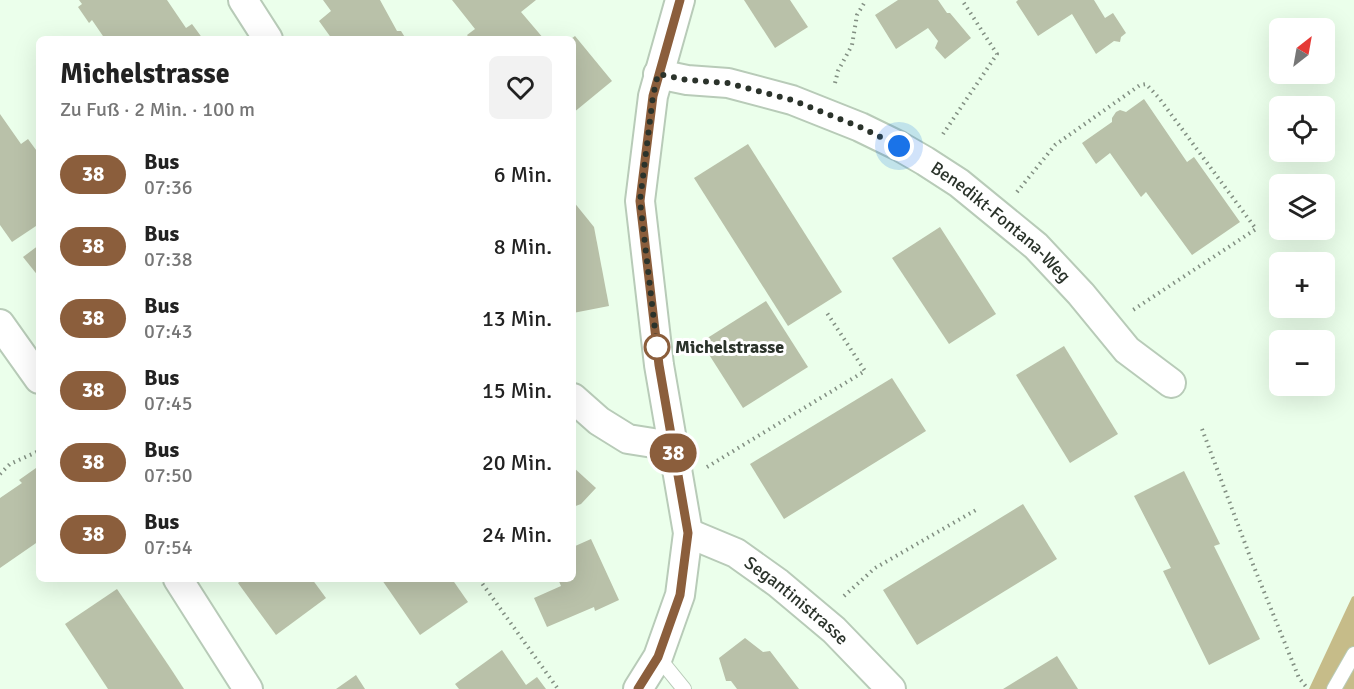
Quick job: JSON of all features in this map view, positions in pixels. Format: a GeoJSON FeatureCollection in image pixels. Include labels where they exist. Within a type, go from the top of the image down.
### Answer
{"type":"FeatureCollection","features":[{"type":"Feature","properties":{"kind":"street"},"geometry":{"type":"LineString","coordinates":[[243,0],[266,36]]}},
{"type":"Feature","properties":{"kind":"street"},"geometry":{"type":"LineString","coordinates":[[638,689],[658,657],[680,595],[688,533],[659,365],[640,201],[653,96],[680,0]]}},
{"type":"Feature","properties":{"kind":"street","name":"Benedikt-Fontana-Weg"},"geometry":{"type":"LineString","coordinates":[[658,74],[687,80],[728,83],[792,100],[860,127],[916,156],[959,183],[1036,246],[1081,294],[1127,350],[1171,383]]}},
{"type":"Feature","properties":{"kind":"street"},"geometry":{"type":"LineString","coordinates":[[0,324],[36,375]]}},
{"type":"Feature","properties":{"kind":"street"},"geometry":{"type":"LineString","coordinates":[[576,401],[599,421],[628,439],[672,446]]}},
{"type":"Feature","properties":{"kind":"street","name":"Segantinistrasse"},"geometry":{"type":"LineString","coordinates":[[688,533],[736,553],[778,583],[834,630],[891,689]]}},
{"type":"Feature","properties":{"kind":"street"},"geometry":{"type":"LineString","coordinates":[[180,582],[248,689]]}},
{"type":"Feature","properties":{"kind":"lane"},"geometry":{"type":"LineString","coordinates":[[1334,689],[1354,654]]}},
{"type":"Feature","properties":{"kind":"lane"},"geometry":{"type":"LineString","coordinates":[[658,657],[684,689]]}},
{"type":"Feature","properties":{"kind":"path"},"geometry":{"type":"LineString","coordinates":[[833,89],[838,70],[852,45],[857,15],[866,0]]}},
{"type":"Feature","properties":{"kind":"path"},"geometry":{"type":"LineString","coordinates":[[941,137],[997,54],[962,0]]}},
{"type":"Feature","properties":{"kind":"path"},"geometry":{"type":"LineString","coordinates":[[1016,194],[1024,181],[1055,146],[1140,85],[1146,84],[1159,98],[1256,230],[1132,311]]}},
{"type":"Feature","properties":{"kind":"path"},"geometry":{"type":"LineString","coordinates":[[702,471],[864,371],[827,313]]}},
{"type":"Feature","properties":{"kind":"path"},"geometry":{"type":"LineString","coordinates":[[1202,429],[1277,625],[1299,678],[1308,689]]}},
{"type":"Feature","properties":{"kind":"path"},"geometry":{"type":"LineString","coordinates":[[0,474],[10,464],[36,452]]}},
{"type":"Feature","properties":{"kind":"path"},"geometry":{"type":"LineString","coordinates":[[839,601],[875,568],[976,510]]}},
{"type":"Feature","properties":{"kind":"path"},"geometry":{"type":"LineString","coordinates":[[481,582],[558,689]]}},
{"type":"Feature","properties":{"kind":"shaded area"},"geometry":{"type":"Polygon","coordinates":[[[1354,596],[1354,689],[1309,689],[1352,597],[1354,596]]]}},
{"type":"Feature","properties":{"kind":"building"},"geometry":{"type":"Polygon","coordinates":[[[79,0],[167,0],[186,28],[192,24],[201,36],[103,36],[92,20],[89,23],[78,7],[82,4],[79,0]]]}},
{"type":"Feature","properties":{"kind":"building"},"geometry":{"type":"Polygon","coordinates":[[[323,0],[380,0],[397,31],[401,31],[404,36],[330,36],[319,21],[331,11],[323,0]]]}},
{"type":"Feature","properties":{"kind":"building"},"geometry":{"type":"Polygon","coordinates":[[[452,0],[536,0],[521,12],[541,36],[468,36],[475,29],[452,0]]]}},
{"type":"Feature","properties":{"kind":"building"},"geometry":{"type":"Polygon","coordinates":[[[744,0],[790,0],[808,27],[775,48],[744,0]]]}},
{"type":"Feature","properties":{"kind":"building"},"geometry":{"type":"Polygon","coordinates":[[[898,0],[938,0],[971,38],[945,59],[935,48],[938,41],[928,28],[896,49],[875,15],[898,0]]]}},
{"type":"Feature","properties":{"kind":"building"},"geometry":{"type":"Polygon","coordinates":[[[1018,0],[1094,0],[1105,18],[1113,13],[1126,33],[1121,37],[1120,42],[1114,41],[1096,54],[1072,14],[1038,36],[1016,2],[1018,0]]]}},
{"type":"Feature","properties":{"kind":"building"},"geometry":{"type":"Polygon","coordinates":[[[576,37],[612,81],[576,111],[576,37]]]}},
{"type":"Feature","properties":{"kind":"building"},"geometry":{"type":"Polygon","coordinates":[[[1144,99],[1187,162],[1194,157],[1240,222],[1192,255],[1146,192],[1141,197],[1110,153],[1096,164],[1082,143],[1112,122],[1116,112],[1120,110],[1126,112],[1144,99]]]}},
{"type":"Feature","properties":{"kind":"building"},"geometry":{"type":"Polygon","coordinates":[[[0,114],[21,144],[28,139],[36,150],[36,226],[12,242],[0,225],[0,114]]]}},
{"type":"Feature","properties":{"kind":"building"},"geometry":{"type":"Polygon","coordinates":[[[748,144],[842,292],[788,326],[694,178],[748,144]]]}},
{"type":"Feature","properties":{"kind":"building"},"geometry":{"type":"Polygon","coordinates":[[[576,205],[594,227],[609,306],[576,312],[576,205]]]}},
{"type":"Feature","properties":{"kind":"building"},"geometry":{"type":"Polygon","coordinates":[[[940,227],[996,314],[949,344],[892,258],[940,227]]]}},
{"type":"Feature","properties":{"kind":"building"},"geometry":{"type":"Polygon","coordinates":[[[36,247],[36,273],[23,257],[36,247]]]}},
{"type":"Feature","properties":{"kind":"building"},"geometry":{"type":"Polygon","coordinates":[[[766,301],[808,367],[743,408],[701,342],[766,301]]]}},
{"type":"Feature","properties":{"kind":"building"},"geometry":{"type":"Polygon","coordinates":[[[1064,346],[1118,434],[1070,463],[1016,375],[1064,346]]]}},
{"type":"Feature","properties":{"kind":"building"},"geometry":{"type":"Polygon","coordinates":[[[892,378],[926,431],[784,519],[750,464],[892,378]]]}},
{"type":"Feature","properties":{"kind":"building"},"geometry":{"type":"Polygon","coordinates":[[[36,468],[36,543],[0,568],[0,498],[22,483],[19,480],[36,468]]]}},
{"type":"Feature","properties":{"kind":"building"},"geometry":{"type":"Polygon","coordinates":[[[576,470],[596,488],[581,504],[576,506],[576,470]]]}},
{"type":"Feature","properties":{"kind":"building"},"geometry":{"type":"Polygon","coordinates":[[[1184,471],[1220,544],[1214,546],[1260,639],[1209,665],[1163,571],[1171,568],[1134,496],[1184,471]]]}},
{"type":"Feature","properties":{"kind":"building"},"geometry":{"type":"Polygon","coordinates":[[[1023,504],[1057,559],[917,645],[883,590],[1023,504]]]}},
{"type":"Feature","properties":{"kind":"building"},"geometry":{"type":"Polygon","coordinates":[[[591,539],[619,600],[595,611],[594,607],[547,627],[534,598],[561,586],[559,582],[576,582],[576,546],[591,539]]]}},
{"type":"Feature","properties":{"kind":"building"},"geometry":{"type":"Polygon","coordinates":[[[314,582],[326,598],[276,635],[238,583],[314,582]]]}},
{"type":"Feature","properties":{"kind":"building"},"geometry":{"type":"Polygon","coordinates":[[[383,582],[454,582],[468,602],[420,635],[383,582]]]}},
{"type":"Feature","properties":{"kind":"building"},"geometry":{"type":"Polygon","coordinates":[[[117,589],[184,689],[108,689],[65,624],[117,589]]]}},
{"type":"Feature","properties":{"kind":"building"},"geometry":{"type":"Polygon","coordinates":[[[745,638],[763,652],[770,651],[799,689],[737,689],[731,681],[726,681],[719,658],[745,638]]]}},
{"type":"Feature","properties":{"kind":"building"},"geometry":{"type":"Polygon","coordinates":[[[502,650],[526,685],[537,677],[546,689],[459,689],[455,684],[502,650]]]}},
{"type":"Feature","properties":{"kind":"building"},"geometry":{"type":"Polygon","coordinates":[[[1057,656],[1078,689],[1003,689],[1057,656]]]}},
{"type":"Feature","properties":{"kind":"building"},"geometry":{"type":"Polygon","coordinates":[[[356,675],[365,689],[336,689],[356,675]]]}},
{"type":"Feature","properties":{"kind":"bus line","name":"38"},"geometry":{"type":"LineString","coordinates":[[638,689],[658,657],[680,595],[688,533],[659,365],[640,201],[653,96],[680,0]]}},
{"type":"Feature","properties":{"kind":"place","name":"Michelstrasse"},"geometry":{"type":"Point","coordinates":[657,347]}},
{"type":"Feature","properties":{"kind":"route"},"geometry":{"type":"LineString","coordinates":[[657,347],[640,201],[653,96],[658,74],[687,80],[728,83],[792,100],[860,127],[899,146]]}}]}
